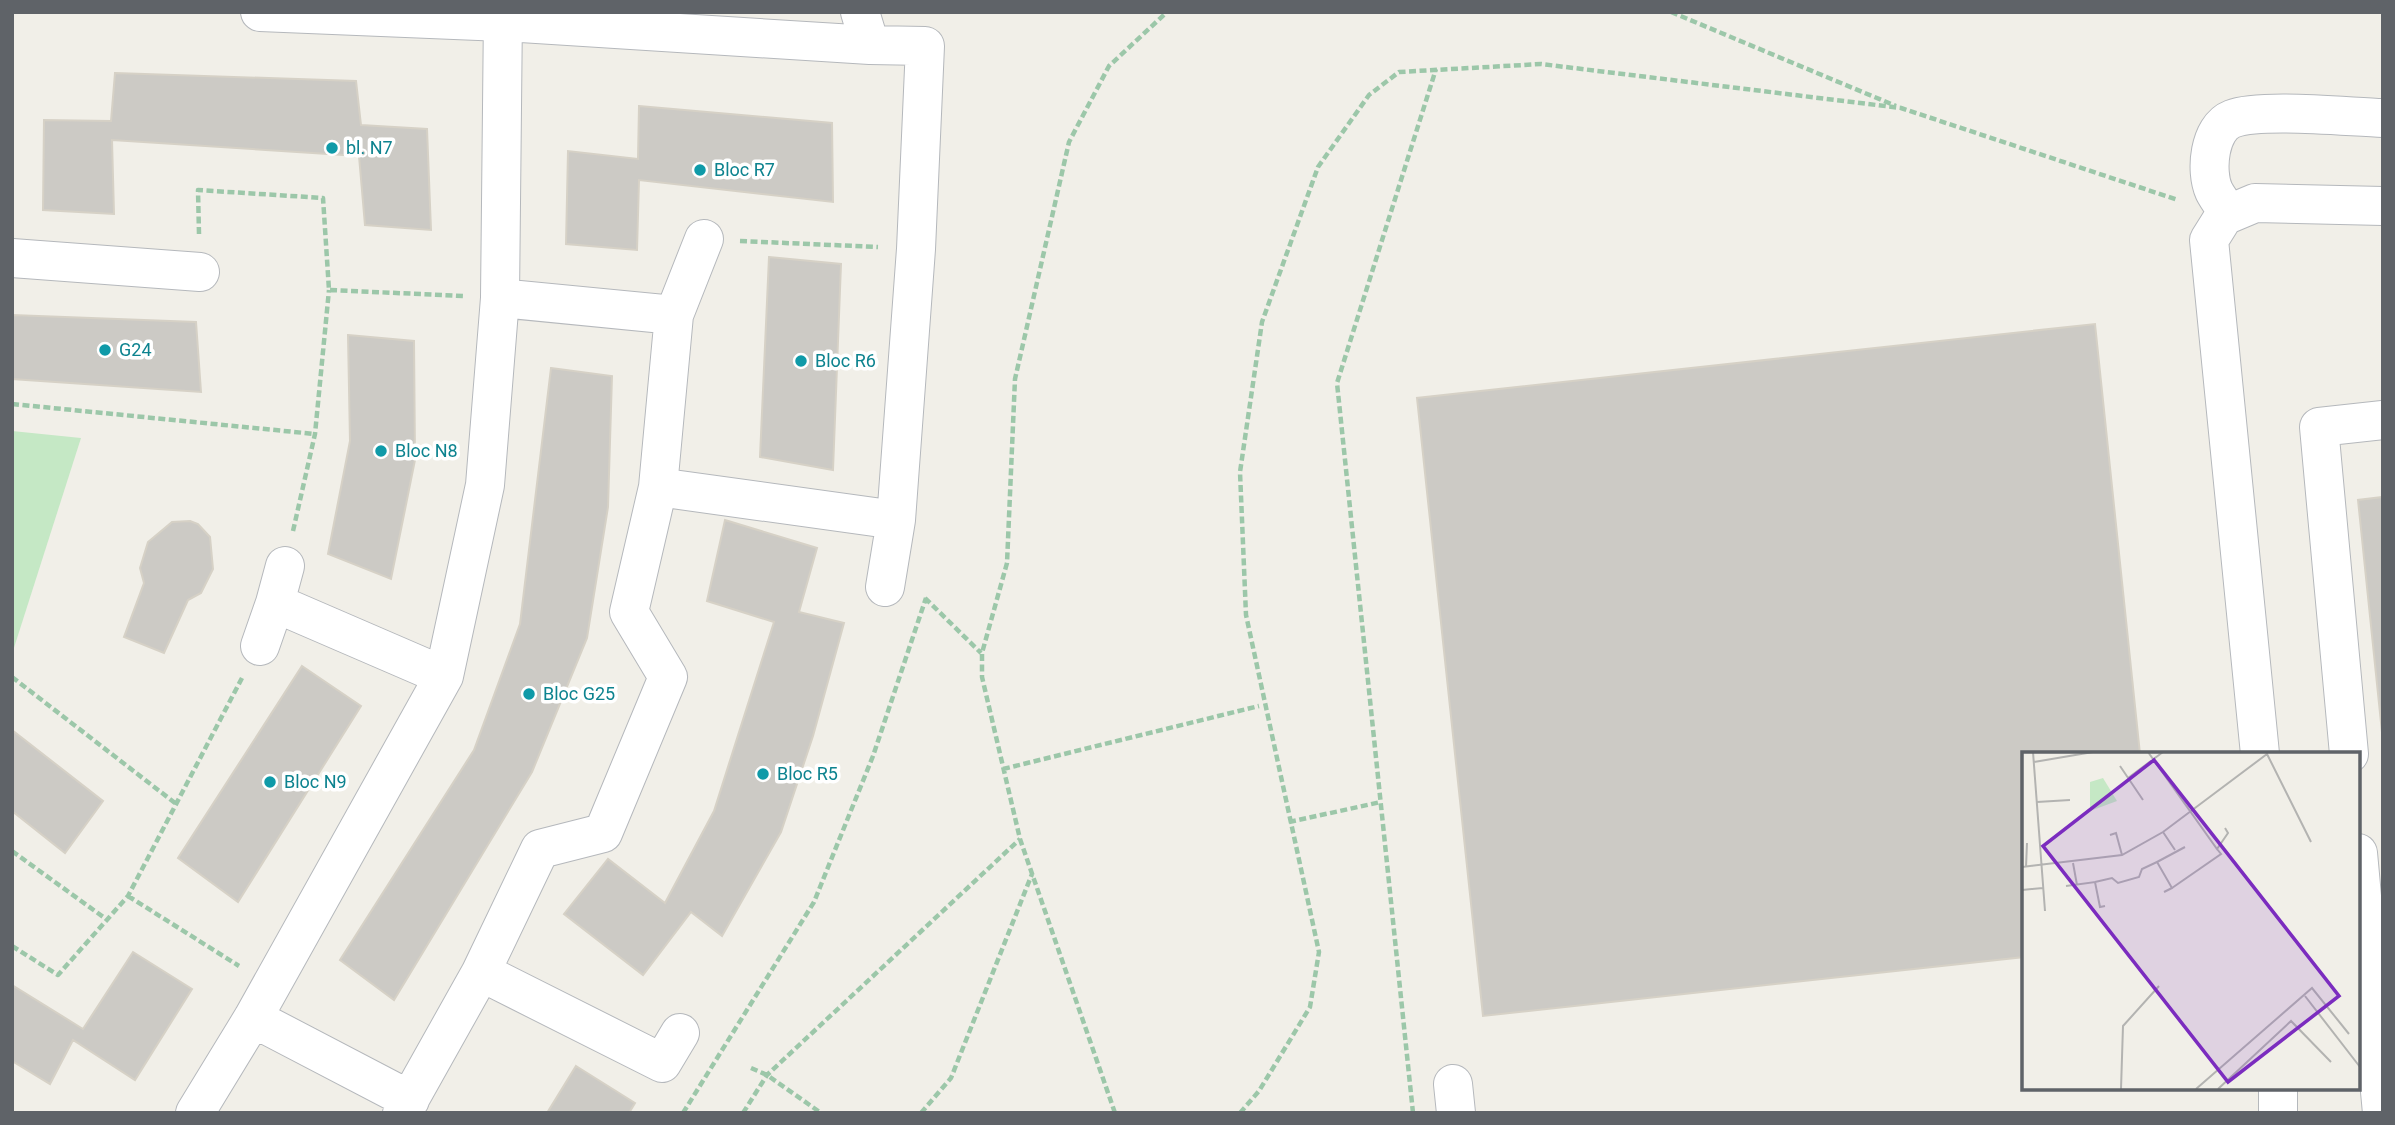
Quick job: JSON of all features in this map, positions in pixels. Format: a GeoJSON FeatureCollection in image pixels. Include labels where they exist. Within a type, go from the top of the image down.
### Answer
{"type":"FeatureCollection","features":[{"type":"Feature","properties":{"kind":"street"},"geometry":{"type":"LineString","coordinates":[[260,12],[865,29],[925,46],[916,249],[896,520],[885,587]]}},
{"type":"Feature","properties":{"kind":"street"},"geometry":{"type":"LineString","coordinates":[[195,1113],[261,1002],[444,676],[485,485],[500,298],[503,17]]}},
{"type":"Feature","properties":{"kind":"street"},"geometry":{"type":"LineString","coordinates":[[2226,215],[2213,189],[2211,152],[2218,129],[2230,119],[2254,114],[2383,118]]}},
{"type":"Feature","properties":{"kind":"street"},"geometry":{"type":"LineString","coordinates":[[2260,752],[2208,240],[2226,215],[2255,203],[2383,206]]}},
{"type":"Feature","properties":{"kind":"street"},"geometry":{"type":"LineString","coordinates":[[261,1002],[406,1107],[481,972],[540,849],[603,833],[668,677],[629,612],[658,486],[674,315],[704,239]]}},
{"type":"Feature","properties":{"kind":"street"},"geometry":{"type":"LineString","coordinates":[[12,258],[200,272]]}},
{"type":"Feature","properties":{"kind":"street"},"geometry":{"type":"LineString","coordinates":[[500,298],[674,315]]}},
{"type":"Feature","properties":{"kind":"street"},"geometry":{"type":"LineString","coordinates":[[2349,752],[2319,427],[2383,419]]}},
{"type":"Feature","properties":{"kind":"street"},"geometry":{"type":"LineString","coordinates":[[658,486],[896,520]]}},
{"type":"Feature","properties":{"kind":"street"},"geometry":{"type":"LineString","coordinates":[[260,646],[285,566]]}},
{"type":"Feature","properties":{"kind":"street"},"geometry":{"type":"LineString","coordinates":[[275,603],[444,676]]}},
{"type":"Feature","properties":{"kind":"street"},"geometry":{"type":"LineString","coordinates":[[2360,875],[2382,1113]]}},
{"type":"Feature","properties":{"kind":"street"},"geometry":{"type":"LineString","coordinates":[[481,972],[662,1063],[680,1033]]}},
{"type":"Feature","properties":{"kind":"street"},"geometry":{"type":"LineString","coordinates":[[2278,1090],[2278,1113]]}},
{"type":"Feature","properties":{"kind":"path"},"geometry":{"type":"LineString","coordinates":[[1115,1113],[1020,839],[982,677],[982,653],[1007,563],[1016,379],[1069,142],[1109,66],[1167,12]]}},
{"type":"Feature","properties":{"kind":"path"},"geometry":{"type":"LineString","coordinates":[[1671,12],[1902,108],[2226,215]]}},
{"type":"Feature","properties":{"kind":"path"},"geometry":{"type":"LineString","coordinates":[[1240,1113],[1259,1091],[1310,1007],[1319,951],[1246,615],[1240,472],[1262,322],[1318,167],[1369,96],[1398,72],[1541,64],[1902,108]]}},
{"type":"Feature","properties":{"kind":"path"},"geometry":{"type":"LineString","coordinates":[[1413,1113],[1337,383],[1436,69]]}},
{"type":"Feature","properties":{"kind":"path"},"geometry":{"type":"LineString","coordinates":[[200,272],[198,190],[323,198],[329,290],[315,434],[285,566]]}},
{"type":"Feature","properties":{"kind":"path"},"geometry":{"type":"LineString","coordinates":[[704,239],[916,249]]}},
{"type":"Feature","properties":{"kind":"path"},"geometry":{"type":"LineString","coordinates":[[329,290],[500,298]]}},
{"type":"Feature","properties":{"kind":"path"},"geometry":{"type":"LineString","coordinates":[[12,404],[315,434]]}},
{"type":"Feature","properties":{"kind":"path"},"geometry":{"type":"LineString","coordinates":[[885,587],[926,598],[982,653]]}},
{"type":"Feature","properties":{"kind":"path"},"geometry":{"type":"LineString","coordinates":[[683,1113],[814,902],[873,756],[926,598]]}},
{"type":"Feature","properties":{"kind":"path"},"geometry":{"type":"LineString","coordinates":[[12,946],[58,975],[128,895],[260,646]]}},
{"type":"Feature","properties":{"kind":"path"},"geometry":{"type":"LineString","coordinates":[[12,677],[175,803]]}},
{"type":"Feature","properties":{"kind":"path"},"geometry":{"type":"LineString","coordinates":[[1003,769],[1259,706]]}},
{"type":"Feature","properties":{"kind":"path"},"geometry":{"type":"LineString","coordinates":[[1289,822],[1381,802]]}},
{"type":"Feature","properties":{"kind":"path"},"geometry":{"type":"LineString","coordinates":[[743,1113],[767,1075],[1020,839]]}},
{"type":"Feature","properties":{"kind":"path"},"geometry":{"type":"LineString","coordinates":[[12,851],[106,919]]}},
{"type":"Feature","properties":{"kind":"path"},"geometry":{"type":"LineString","coordinates":[[922,1113],[951,1078],[1032,873]]}},
{"type":"Feature","properties":{"kind":"path"},"geometry":{"type":"LineString","coordinates":[[128,895],[261,1002]]}},
{"type":"Feature","properties":{"kind":"path"},"geometry":{"type":"LineString","coordinates":[[751,1068],[767,1075],[821,1113]]}},
{"type":"Feature","properties":{"kind":"green space"},"geometry":{"type":"Polygon","coordinates":[[[12,431],[81,438],[12,654],[12,431]]]}},
{"type":"Feature","properties":{"kind":"building","name":"bl. N7"},"geometry":{"type":"Polygon","coordinates":[[[115,73],[356,81],[361,125],[427,129],[431,230],[365,225],[359,156],[112,140],[114,214],[43,210],[44,120],[111,121],[115,73]]]}},
{"type":"Feature","properties":{"kind":"building","name":"Bloc R7"},"geometry":{"type":"Polygon","coordinates":[[[639,106],[832,123],[833,202],[639,180],[637,250],[566,244],[568,151],[638,159],[639,106]]]}},
{"type":"Feature","properties":{"kind":"building","name":"Bloc R6"},"geometry":{"type":"Polygon","coordinates":[[[769,257],[841,264],[833,470],[760,457],[769,257]]]}},
{"type":"Feature","properties":{"kind":"building","name":"G24"},"geometry":{"type":"Polygon","coordinates":[[[12,315],[196,322],[201,392],[12,379],[12,315]]]}},
{"type":"Feature","properties":{"kind":"building"},"geometry":{"type":"Polygon","coordinates":[[[2095,324],[2140,752],[2022,752],[2022,957],[1483,1016],[1417,398],[2095,324]]]}},
{"type":"Feature","properties":{"kind":"building","name":"Bloc N8"},"geometry":{"type":"Polygon","coordinates":[[[348,335],[414,341],[415,460],[391,579],[328,554],[350,441],[348,335]]]}},
{"type":"Feature","properties":{"kind":"building","name":"Bloc G25"},"geometry":{"type":"Polygon","coordinates":[[[551,368],[612,376],[608,507],[587,638],[532,772],[394,1000],[340,960],[474,750],[520,624],[551,368]]]}},
{"type":"Feature","properties":{"kind":"building"},"geometry":{"type":"Polygon","coordinates":[[[2383,497],[2383,742],[2358,500],[2383,497]]]}},
{"type":"Feature","properties":{"kind":"building","name":"Bloc R5"},"geometry":{"type":"Polygon","coordinates":[[[725,520],[817,548],[799,612],[844,623],[813,736],[781,832],[722,936],[691,912],[643,975],[564,914],[608,859],[665,903],[714,811],[774,622],[707,601],[725,520]]]}},
{"type":"Feature","properties":{"kind":"building"},"geometry":{"type":"Polygon","coordinates":[[[190,521],[198,524],[210,537],[213,569],[201,593],[188,600],[164,653],[124,637],[144,583],[140,568],[148,542],[172,522],[190,521]]]}},
{"type":"Feature","properties":{"kind":"building","name":"Bloc N9"},"geometry":{"type":"Polygon","coordinates":[[[302,666],[361,706],[238,902],[178,858],[302,666]]]}},
{"type":"Feature","properties":{"kind":"building"},"geometry":{"type":"Polygon","coordinates":[[[12,730],[103,801],[65,853],[12,811],[12,730]]]}},
{"type":"Feature","properties":{"kind":"building"},"geometry":{"type":"Polygon","coordinates":[[[133,952],[192,989],[135,1080],[73,1040],[50,1084],[12,1061],[12,985],[83,1029],[133,952]]]}},
{"type":"Feature","properties":{"kind":"building"},"geometry":{"type":"Polygon","coordinates":[[[576,1066],[635,1103],[629,1113],[547,1113],[576,1066]]]}},
{"type":"Feature","properties":{"kind":"place","name":"bl. N7"},"geometry":{"type":"Point","coordinates":[332,148]}},
{"type":"Feature","properties":{"kind":"place","name":"Bloc R7"},"geometry":{"type":"Point","coordinates":[700,170]}},
{"type":"Feature","properties":{"kind":"place","name":"G24"},"geometry":{"type":"Point","coordinates":[105,350]}},
{"type":"Feature","properties":{"kind":"place","name":"Bloc R6"},"geometry":{"type":"Point","coordinates":[801,361]}},
{"type":"Feature","properties":{"kind":"place","name":"Bloc N8"},"geometry":{"type":"Point","coordinates":[381,451]}},
{"type":"Feature","properties":{"kind":"place","name":"Bloc G25"},"geometry":{"type":"Point","coordinates":[529,694]}},
{"type":"Feature","properties":{"kind":"place","name":"Bloc R5"},"geometry":{"type":"Point","coordinates":[763,774]}},
{"type":"Feature","properties":{"kind":"place","name":"Bloc N9"},"geometry":{"type":"Point","coordinates":[270,782]}}]}
